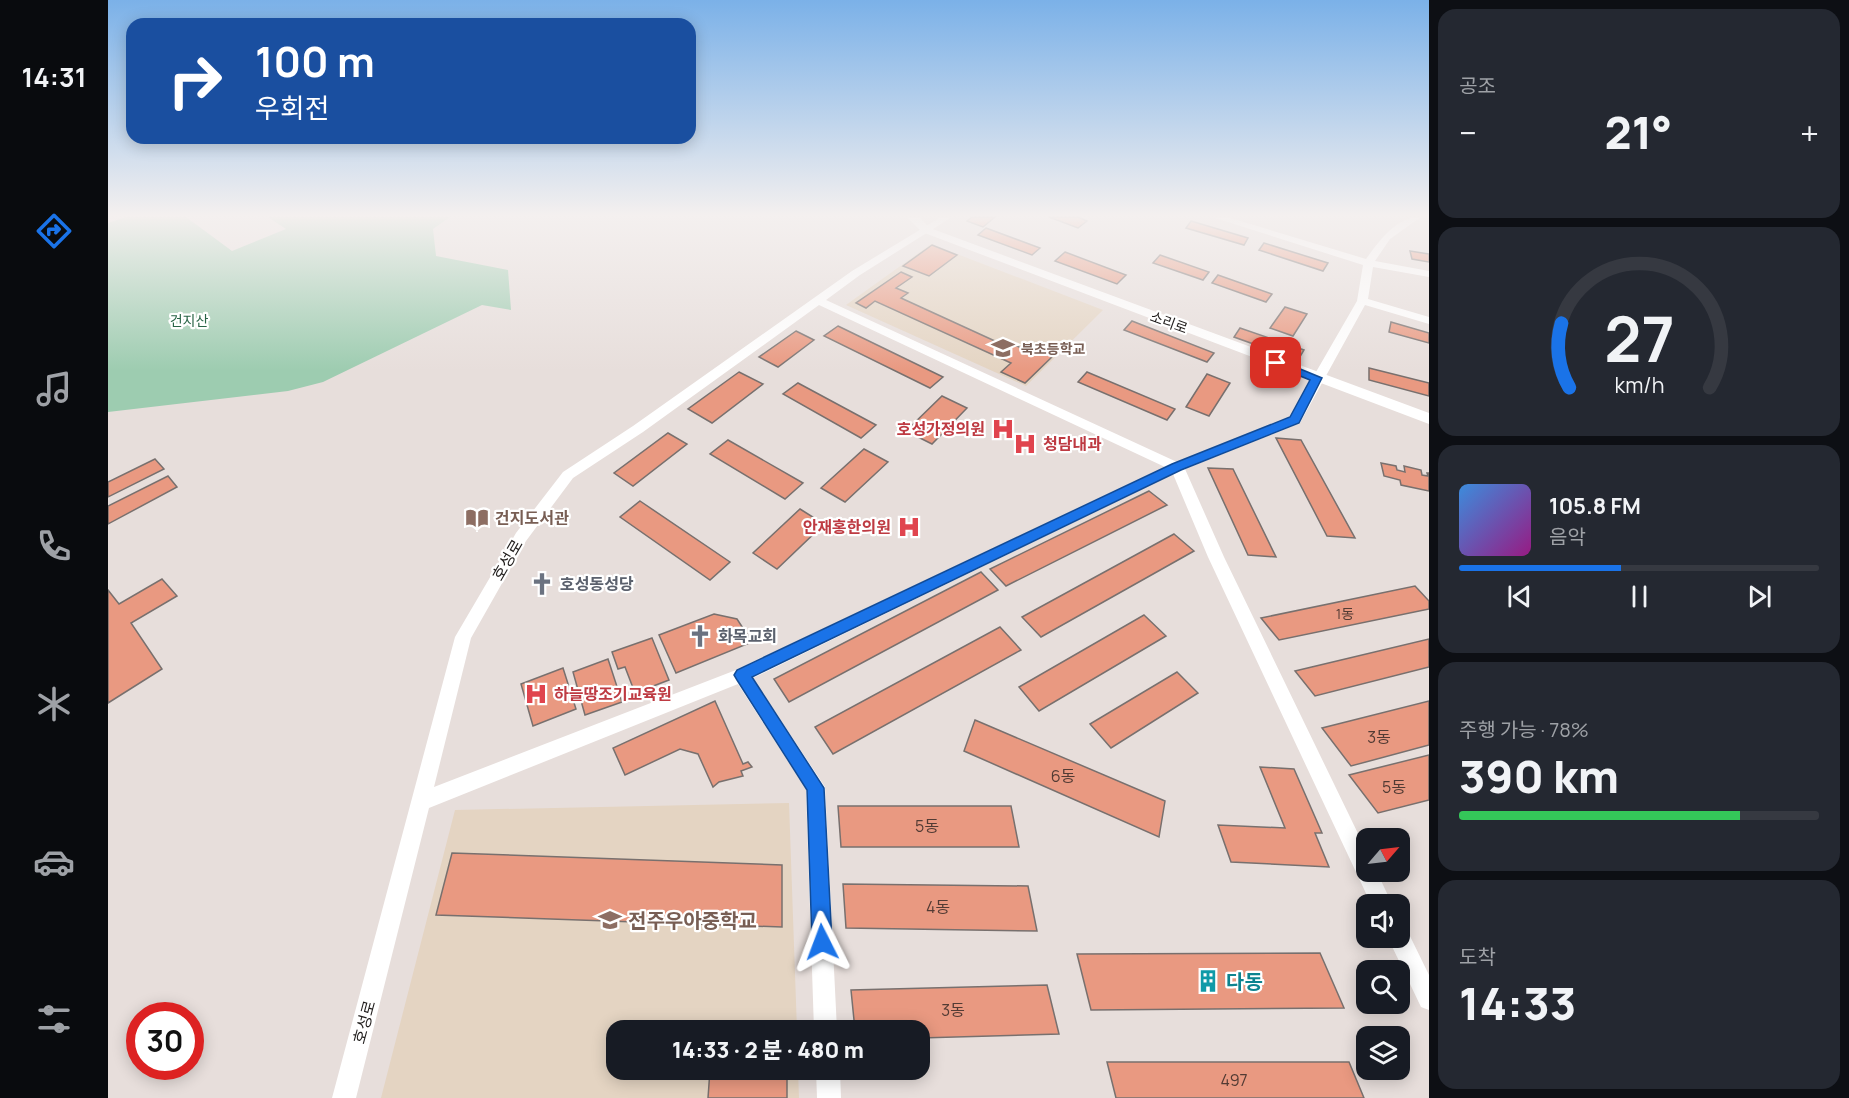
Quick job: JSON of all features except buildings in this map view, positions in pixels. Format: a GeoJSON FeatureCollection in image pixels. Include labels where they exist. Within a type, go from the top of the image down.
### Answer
{"type":"FeatureCollection","features":[{"type":"Feature","properties":{"kind":"street","name":"호성로"},"geometry":{"type":"LineString","coordinates":[[344,1098],[463,637],[521,537],[568,475],[638,429],[818,300],[867,268]]}},
{"type":"Feature","properties":{"kind":"street","name":"소리로"},"geometry":{"type":"LineString","coordinates":[[1027,268],[1429,419]]}},
{"type":"Feature","properties":{"kind":"street"},"geometry":{"type":"LineString","coordinates":[[422,801],[742,675],[1177,467],[1295,420],[1362,301],[1367,268]]}},
{"type":"Feature","properties":{"kind":"street"},"geometry":{"type":"LineString","coordinates":[[1397,268],[1429,274]]}},
{"type":"Feature","properties":{"kind":"street"},"geometry":{"type":"LineString","coordinates":[[818,300],[1177,467],[1216,557],[1377,894]]}},
{"type":"Feature","properties":{"kind":"street"},"geometry":{"type":"LineString","coordinates":[[1362,301],[1429,321]]}},
{"type":"Feature","properties":{"kind":"street"},"geometry":{"type":"LineString","coordinates":[[742,675],[815,788],[826,1020]]}},
{"type":"Feature","properties":{"kind":"street"},"geometry":{"type":"LineString","coordinates":[[1403,948],[1429,999]]}},
{"type":"Feature","properties":{"kind":"street"},"geometry":{"type":"LineString","coordinates":[[828,1080],[829,1098]]}},
{"type":"Feature","properties":{"kind":"shaded area","name":"북초등학교"},"geometry":{"type":"Polygon","coordinates":[[[897,268],[994,268],[1103,310],[1026,386],[846,305],[897,268]]]}},
{"type":"Feature","properties":{"kind":"shaded area","name":"전주우아중학교"},"geometry":{"type":"Polygon","coordinates":[[[789,803],[797,1020],[606,1020],[606,1080],[798,1080],[799,1098],[381,1098],[455,810],[789,803]]]}},
{"type":"Feature","properties":{"kind":"green space","name":"건지산"},"geometry":{"type":"Polygon","coordinates":[[[108,268],[508,270],[511,310],[482,305],[323,382],[288,391],[108,412],[108,268]]]}},
{"type":"Feature","properties":{"kind":"place","name":"북초등학교"},"geometry":{"type":"Point","coordinates":[1003,348]}},
{"type":"Feature","properties":{"kind":"place","name":"호성가정의원"},"geometry":{"type":"Point","coordinates":[1003,429]}},
{"type":"Feature","properties":{"kind":"place","name":"청담내과"},"geometry":{"type":"Point","coordinates":[1025,444]}},
{"type":"Feature","properties":{"kind":"place","name":"건지도서관"},"geometry":{"type":"Point","coordinates":[477,518]}},
{"type":"Feature","properties":{"kind":"place","name":"안재홍한의원"},"geometry":{"type":"Point","coordinates":[909,527]}},
{"type":"Feature","properties":{"kind":"place","name":"호성동성당"},"geometry":{"type":"Point","coordinates":[542,584]}},
{"type":"Feature","properties":{"kind":"place","name":"화목교회"},"geometry":{"type":"Point","coordinates":[700,636]}},
{"type":"Feature","properties":{"kind":"place","name":"하늘땅조기교육원"},"geometry":{"type":"Point","coordinates":[536,694]}},
{"type":"Feature","properties":{"kind":"place","name":"전주우아중학교"},"geometry":{"type":"Point","coordinates":[610,920]}},
{"type":"Feature","properties":{"kind":"place","name":"다동"},"geometry":{"type":"Point","coordinates":[1208,981]}},
{"type":"Feature","properties":{"kind":"route"},"geometry":{"type":"LineString","coordinates":[[822,942],[815,788],[742,675],[1177,467],[1295,420],[1317,378],[1276,363]]}}]}
